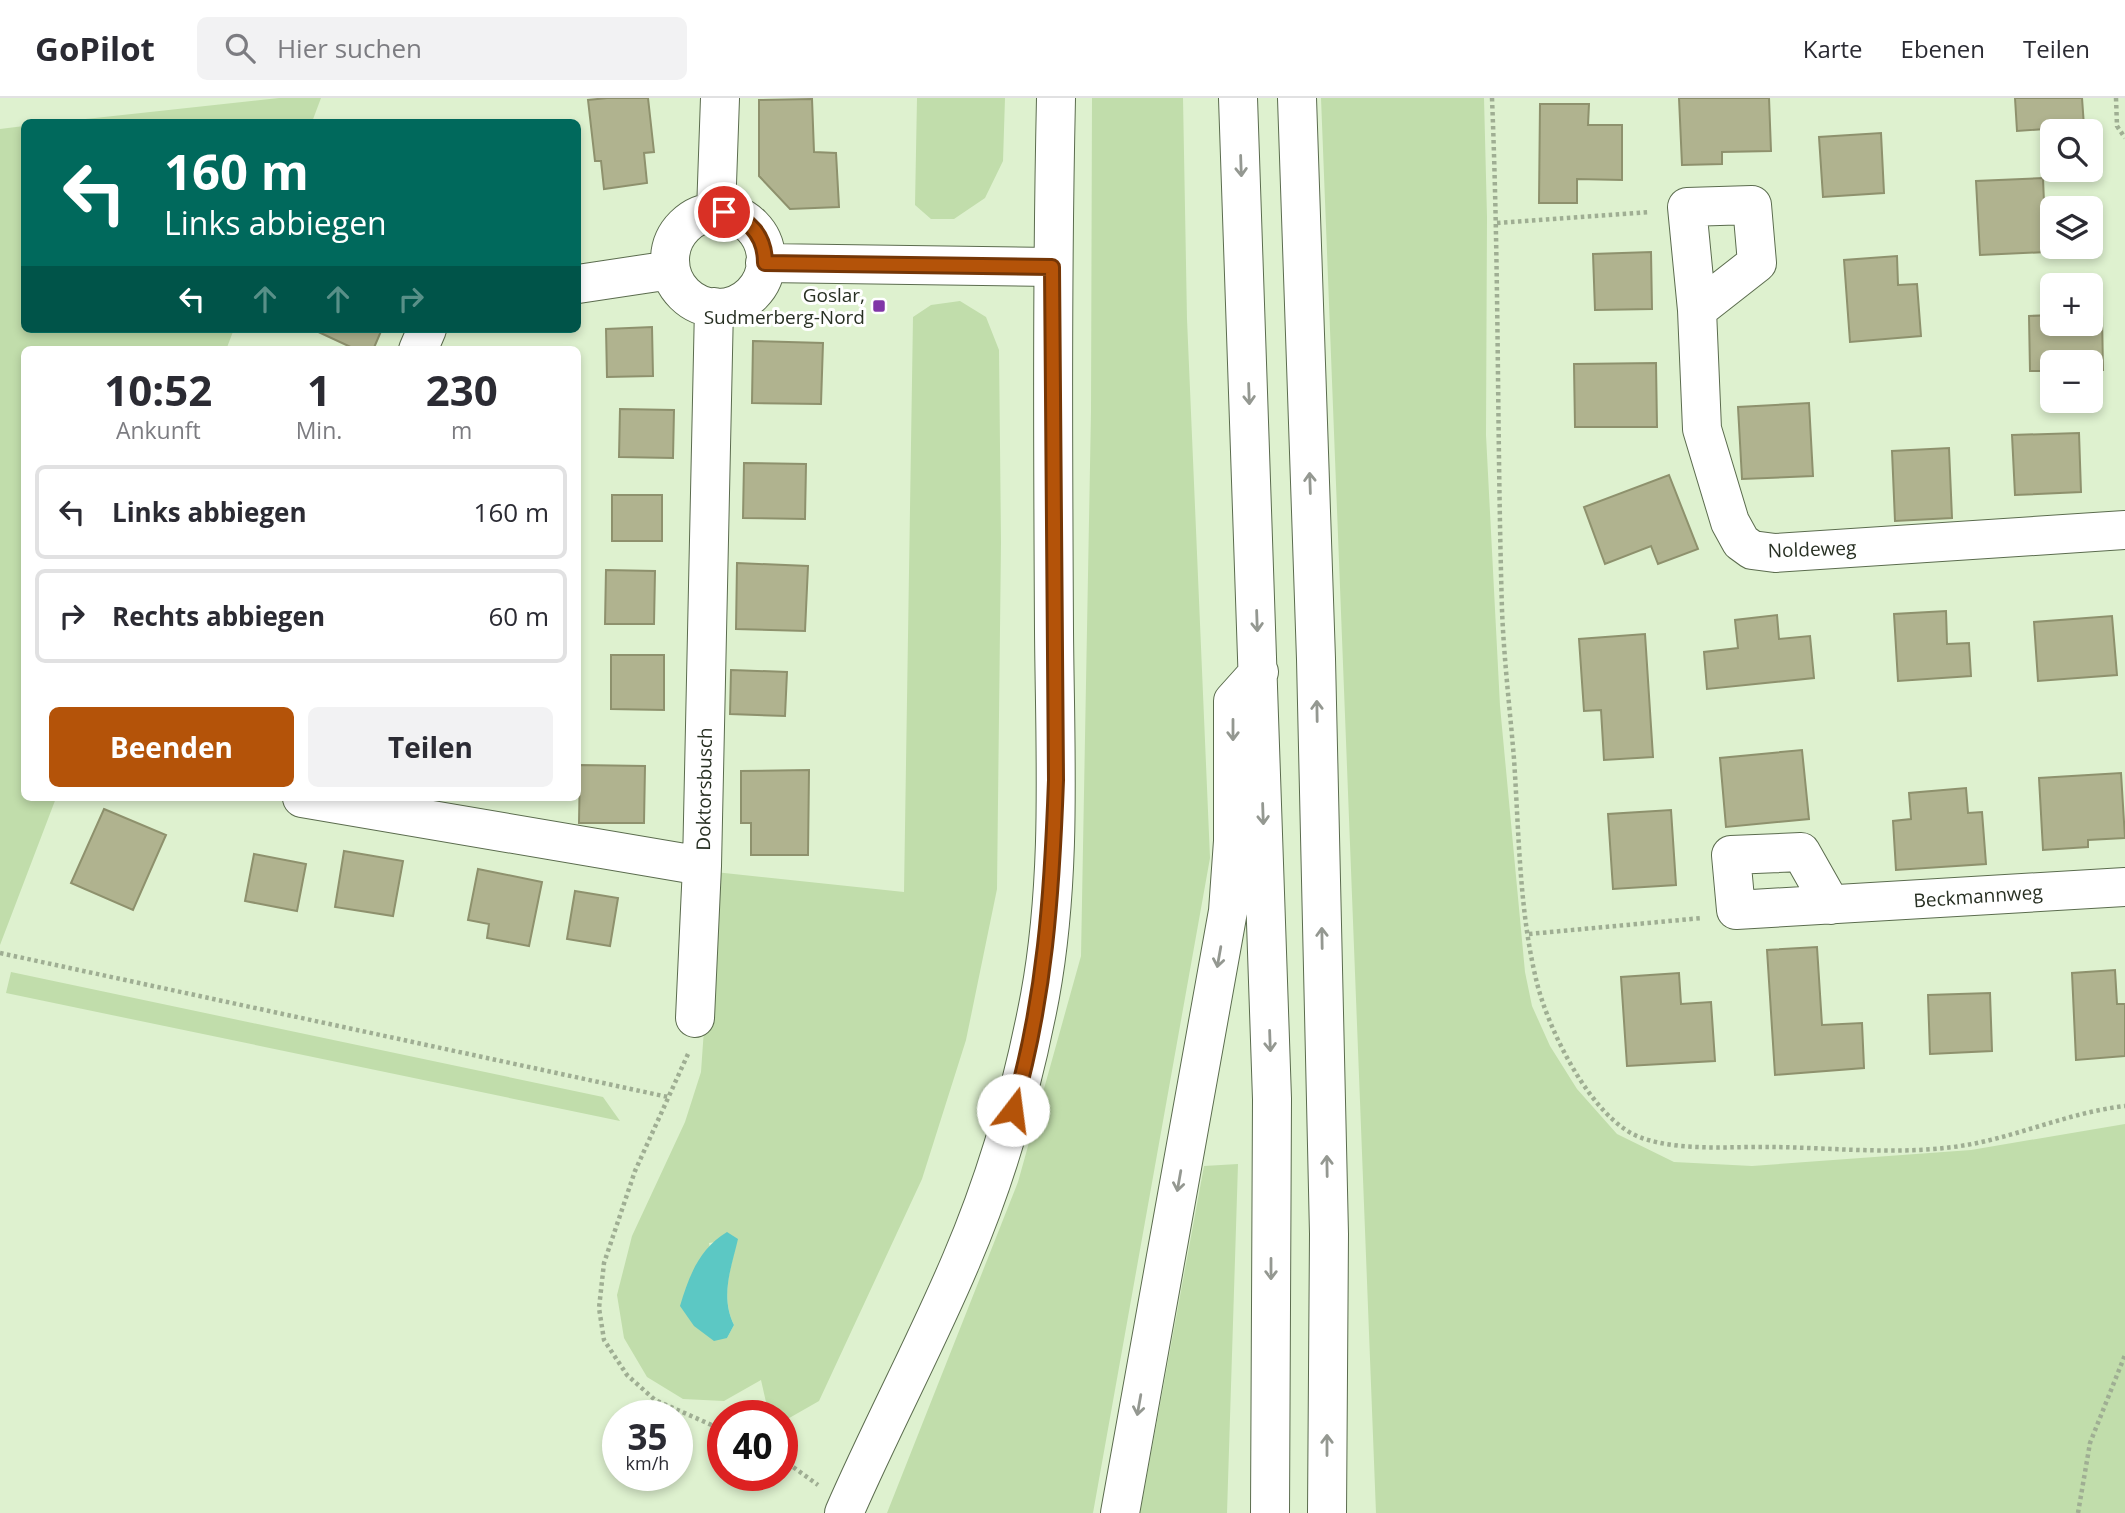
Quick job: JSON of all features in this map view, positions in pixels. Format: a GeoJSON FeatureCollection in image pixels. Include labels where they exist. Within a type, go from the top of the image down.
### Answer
{"type":"FeatureCollection","features":[{"type":"Feature","properties":{"kind":"main road"},"geometry":{"type":"LineString","coordinates":[[716,212],[720,98]]}},
{"type":"Feature","properties":{"kind":"main road"},"geometry":{"type":"LineString","coordinates":[[834,1503],[966,1248],[994,1175],[1041,992],[1051,893],[1056,780],[1052,267],[1056,98]]}},
{"type":"Feature","properties":{"kind":"main road"},"geometry":{"type":"LineString","coordinates":[[1238,98],[1272,1099],[1270,1513]]}},
{"type":"Feature","properties":{"kind":"main road"},"geometry":{"type":"LineString","coordinates":[[1297,98],[1316,659],[1329,1220],[1327,1513]]}},
{"type":"Feature","properties":{"kind":"main road"},"geometry":{"type":"LineString","coordinates":[[1687,207],[1752,205],[1757,263],[1697,310]]}},
{"type":"Feature","properties":{"kind":"main road","name":"Noldeweg"},"geometry":{"type":"LineString","coordinates":[[1687,207],[1697,310],[1702,429],[1730,522],[1741,542],[1752,550],[1776,553],[2125,530]]}},
{"type":"Feature","properties":{"kind":"main road"},"geometry":{"type":"LineString","coordinates":[[716,212],[739,217],[752,226],[764,247],[765,263],[762,279],[746,298],[731,305],[714,307],[697,303],[683,293],[671,270],[671,253],[681,229],[693,219],[716,212]]}},
{"type":"Feature","properties":{"kind":"main road"},"geometry":{"type":"LineString","coordinates":[[765,263],[1052,267]]}},
{"type":"Feature","properties":{"kind":"main road"},"geometry":{"type":"LineString","coordinates":[[581,284],[671,270]]}},
{"type":"Feature","properties":{"kind":"main road","name":"Doktorsbusch"},"geometry":{"type":"LineString","coordinates":[[320,801],[702,866],[714,307]]}},
{"type":"Feature","properties":{"kind":"main road"},"geometry":{"type":"LineString","coordinates":[[1120,1513],[1228,911],[1233,841],[1233,701],[1259,672]]}},
{"type":"Feature","properties":{"kind":"main road"},"geometry":{"type":"LineString","coordinates":[[1736,910],[1731,855],[1801,852],[1832,905]]}},
{"type":"Feature","properties":{"kind":"main road"},"geometry":{"type":"LineString","coordinates":[[695,1018],[702,866]]}},
{"type":"Feature","properties":{"kind":"main road","name":"Beckmannweg"},"geometry":{"type":"LineString","coordinates":[[1736,910],[2125,887]]}},
{"type":"Feature","properties":{"kind":"path"},"geometry":{"type":"LineString","coordinates":[[1492,98],[1497,223],[1502,614],[1529,934],[1536,978],[1548,1017],[1562,1050],[1580,1079],[1620,1127],[1642,1138],[1681,1145],[1910,1149],[1971,1144],[2099,1109],[2125,1106]]}},
{"type":"Feature","properties":{"kind":"path"},"geometry":{"type":"LineString","coordinates":[[2116,98],[2118,126],[2125,138]]}},
{"type":"Feature","properties":{"kind":"path"},"geometry":{"type":"LineString","coordinates":[[1497,223],[1687,207]]}},
{"type":"Feature","properties":{"kind":"path"},"geometry":{"type":"LineString","coordinates":[[1529,934],[1691,921],[1736,910]]}},
{"type":"Feature","properties":{"kind":"path"},"geometry":{"type":"LineString","coordinates":[[0,953],[668,1097]]}},
{"type":"Feature","properties":{"kind":"path"},"geometry":{"type":"LineString","coordinates":[[695,1018],[689,1053],[635,1171],[604,1263],[599,1308],[604,1340],[627,1375],[655,1400],[707,1423]]}},
{"type":"Feature","properties":{"kind":"path"},"geometry":{"type":"LineString","coordinates":[[2078,1513],[2090,1443],[2125,1355]]}},
{"type":"Feature","properties":{"kind":"path"},"geometry":{"type":"LineString","coordinates":[[798,1469],[811,1478],[834,1503]]}},
{"type":"Feature","properties":{"kind":"green space"},"geometry":{"type":"Polygon","coordinates":[[[279,98],[321,98],[313,119],[86,119],[279,98]]]}},
{"type":"Feature","properties":{"kind":"green space"},"geometry":{"type":"Polygon","coordinates":[[[917,98],[1005,98],[1003,161],[985,198],[954,219],[931,219],[915,205],[917,98]]]}},
{"type":"Feature","properties":{"kind":"green space"},"geometry":{"type":"Polygon","coordinates":[[[1092,98],[1183,98],[1187,319],[1210,858],[1093,1513],[887,1513],[1018,1182],[1081,956],[1091,412],[1092,98]]]}},
{"type":"Feature","properties":{"kind":"green space"},"geometry":{"type":"Polygon","coordinates":[[[1321,98],[1484,98],[1487,217],[1486,435],[1500,706],[1525,972],[1532,1006],[1550,1046],[1577,1089],[1617,1134],[1674,1162],[1752,1166],[1971,1150],[2125,1124],[2125,1513],[1376,1513],[1321,98]]]}},
{"type":"Feature","properties":{"kind":"green space"},"geometry":{"type":"Polygon","coordinates":[[[21,126],[21,333],[232,333],[228,346],[21,346],[21,801],[55,801],[0,945],[0,129],[21,126]]]}},
{"type":"Feature","properties":{"kind":"green space"},"geometry":{"type":"Polygon","coordinates":[[[960,301],[986,317],[999,350],[1001,542],[997,889],[966,1040],[922,1179],[819,1401],[798,1413],[798,1400],[766,1400],[761,1380],[726,1400],[683,1399],[647,1377],[624,1338],[617,1295],[632,1236],[685,1122],[701,1072],[715,872],[904,892],[913,317],[931,305],[960,301]],[[737,1239],[709,1243],[727,1338],[734,1325],[727,1293],[737,1239]]]}},
{"type":"Feature","properties":{"kind":"green space"},"geometry":{"type":"Polygon","coordinates":[[[11,972],[603,1097],[620,1121],[6,993],[11,972]]]}},
{"type":"Feature","properties":{"kind":"green space"},"geometry":{"type":"Polygon","coordinates":[[[1238,1164],[1227,1513],[1140,1513],[1204,1166],[1238,1164]]]}},
{"type":"Feature","properties":{"kind":"water"},"geometry":{"type":"Polygon","coordinates":[[[727,1232],[738,1239],[727,1293],[734,1325],[727,1338],[714,1341],[694,1326],[680,1306],[696,1264],[709,1247],[727,1232]]]}},
{"type":"Feature","properties":{"kind":"building"},"geometry":{"type":"Polygon","coordinates":[[[648,98],[654,152],[644,153],[647,183],[604,189],[601,161],[595,161],[588,100],[648,98]]]}},
{"type":"Feature","properties":{"kind":"building"},"geometry":{"type":"Polygon","coordinates":[[[1679,98],[1769,98],[1771,151],[1722,152],[1722,164],[1682,165],[1679,98]]]}},
{"type":"Feature","properties":{"kind":"building"},"geometry":{"type":"Polygon","coordinates":[[[2015,98],[2082,98],[2084,119],[2040,119],[2040,129],[2017,131],[2015,98]]]}},
{"type":"Feature","properties":{"kind":"building"},"geometry":{"type":"Polygon","coordinates":[[[812,99],[814,152],[836,153],[839,207],[790,209],[759,176],[759,100],[812,99]]]}},
{"type":"Feature","properties":{"kind":"building"},"geometry":{"type":"Polygon","coordinates":[[[1540,104],[1589,104],[1588,125],[1622,125],[1622,180],[1577,179],[1577,203],[1539,203],[1540,104]]]}},
{"type":"Feature","properties":{"kind":"building"},"geometry":{"type":"Polygon","coordinates":[[[1881,133],[1884,193],[1823,197],[1819,137],[1881,133]]]}},
{"type":"Feature","properties":{"kind":"building"},"geometry":{"type":"Polygon","coordinates":[[[2040,178],[2040,182],[2043,182],[2044,196],[2040,196],[2040,252],[1980,255],[1976,181],[2040,178]]]}},
{"type":"Feature","properties":{"kind":"building"},"geometry":{"type":"Polygon","coordinates":[[[1651,252],[1652,309],[1595,310],[1593,254],[1651,252]]]}},
{"type":"Feature","properties":{"kind":"building"},"geometry":{"type":"Polygon","coordinates":[[[1897,256],[1898,285],[1917,284],[1921,336],[1850,342],[1844,260],[1897,256]]]}},
{"type":"Feature","properties":{"kind":"building"},"geometry":{"type":"Polygon","coordinates":[[[2029,316],[2040,316],[2040,336],[2102,336],[2103,350],[2040,350],[2040,371],[2030,371],[2029,316]]]}},
{"type":"Feature","properties":{"kind":"building"},"geometry":{"type":"Polygon","coordinates":[[[652,327],[653,376],[607,377],[606,329],[652,327]]]}},
{"type":"Feature","properties":{"kind":"building"},"geometry":{"type":"Polygon","coordinates":[[[321,333],[380,333],[375,346],[348,346],[321,333]]]}},
{"type":"Feature","properties":{"kind":"building"},"geometry":{"type":"Polygon","coordinates":[[[753,341],[823,343],[821,404],[752,403],[753,341]]]}},
{"type":"Feature","properties":{"kind":"building"},"geometry":{"type":"Polygon","coordinates":[[[1656,363],[1657,427],[1575,427],[1574,364],[1656,363]]]}},
{"type":"Feature","properties":{"kind":"building"},"geometry":{"type":"Polygon","coordinates":[[[1809,403],[1813,476],[1742,479],[1738,407],[1809,403]]]}},
{"type":"Feature","properties":{"kind":"building"},"geometry":{"type":"Polygon","coordinates":[[[620,409],[674,410],[673,458],[619,457],[620,409]]]}},
{"type":"Feature","properties":{"kind":"building"},"geometry":{"type":"Polygon","coordinates":[[[2079,433],[2081,492],[2015,495],[2012,435],[2079,433]]]}},
{"type":"Feature","properties":{"kind":"building"},"geometry":{"type":"Polygon","coordinates":[[[1949,448],[1952,518],[1895,521],[1892,451],[1949,448]]]}},
{"type":"Feature","properties":{"kind":"building"},"geometry":{"type":"Polygon","coordinates":[[[744,463],[806,464],[805,519],[743,518],[744,463]]]}},
{"type":"Feature","properties":{"kind":"building"},"geometry":{"type":"Polygon","coordinates":[[[1669,475],[1698,549],[1658,564],[1651,546],[1605,564],[1584,507],[1669,475]]]}},
{"type":"Feature","properties":{"kind":"building"},"geometry":{"type":"Polygon","coordinates":[[[612,495],[662,495],[662,541],[612,541],[612,495]]]}},
{"type":"Feature","properties":{"kind":"building"},"geometry":{"type":"Polygon","coordinates":[[[737,563],[808,566],[805,631],[736,629],[737,563]]]}},
{"type":"Feature","properties":{"kind":"building"},"geometry":{"type":"Polygon","coordinates":[[[606,570],[655,571],[654,624],[605,624],[606,570]]]}},
{"type":"Feature","properties":{"kind":"building"},"geometry":{"type":"Polygon","coordinates":[[[1946,611],[1947,644],[1969,643],[1971,676],[1898,681],[1894,614],[1946,611]]]}},
{"type":"Feature","properties":{"kind":"building"},"geometry":{"type":"Polygon","coordinates":[[[1777,615],[1779,639],[1810,636],[1814,678],[1707,689],[1704,652],[1738,648],[1735,620],[1777,615]]]}},
{"type":"Feature","properties":{"kind":"building"},"geometry":{"type":"Polygon","coordinates":[[[2112,616],[2117,675],[2038,681],[2034,622],[2112,616]]]}},
{"type":"Feature","properties":{"kind":"building"},"geometry":{"type":"Polygon","coordinates":[[[1645,634],[1653,757],[1604,760],[1601,710],[1584,711],[1579,639],[1645,634]]]}},
{"type":"Feature","properties":{"kind":"building"},"geometry":{"type":"Polygon","coordinates":[[[611,655],[664,655],[664,710],[611,709],[611,655]]]}},
{"type":"Feature","properties":{"kind":"building"},"geometry":{"type":"Polygon","coordinates":[[[731,670],[787,672],[785,716],[730,714],[731,670]]]}},
{"type":"Feature","properties":{"kind":"building"},"geometry":{"type":"Polygon","coordinates":[[[1802,750],[1809,819],[1726,827],[1720,758],[1802,750]]]}},
{"type":"Feature","properties":{"kind":"building"},"geometry":{"type":"Polygon","coordinates":[[[581,765],[645,766],[644,823],[579,823],[581,765]]]}},
{"type":"Feature","properties":{"kind":"building"},"geometry":{"type":"Polygon","coordinates":[[[809,770],[808,855],[751,855],[751,823],[741,823],[741,771],[809,770]]]}},
{"type":"Feature","properties":{"kind":"building"},"geometry":{"type":"Polygon","coordinates":[[[2121,773],[2125,838],[2088,840],[2088,847],[2043,850],[2039,778],[2121,773]]]}},
{"type":"Feature","properties":{"kind":"building"},"geometry":{"type":"Polygon","coordinates":[[[1966,788],[1968,813],[1982,812],[1986,864],[1896,870],[1893,821],[1911,819],[1909,793],[1966,788]]]}},
{"type":"Feature","properties":{"kind":"building"},"geometry":{"type":"Polygon","coordinates":[[[104,809],[166,835],[133,910],[71,883],[104,809]]]}},
{"type":"Feature","properties":{"kind":"building"},"geometry":{"type":"Polygon","coordinates":[[[1671,810],[1676,885],[1613,889],[1608,814],[1671,810]]]}},
{"type":"Feature","properties":{"kind":"building"},"geometry":{"type":"Polygon","coordinates":[[[344,851],[403,861],[393,916],[335,907],[344,851]]]}},
{"type":"Feature","properties":{"kind":"building"},"geometry":{"type":"Polygon","coordinates":[[[254,854],[306,864],[297,911],[245,901],[254,854]]]}},
{"type":"Feature","properties":{"kind":"building"},"geometry":{"type":"Polygon","coordinates":[[[478,869],[542,882],[529,946],[487,938],[489,924],[468,920],[478,869]]]}},
{"type":"Feature","properties":{"kind":"building"},"geometry":{"type":"Polygon","coordinates":[[[575,891],[618,898],[610,946],[567,939],[575,891]]]}},
{"type":"Feature","properties":{"kind":"building"},"geometry":{"type":"Polygon","coordinates":[[[1817,947],[1822,1025],[1862,1023],[1864,1068],[1775,1075],[1767,950],[1817,947]]]}},
{"type":"Feature","properties":{"kind":"building"},"geometry":{"type":"Polygon","coordinates":[[[2115,970],[2117,1004],[2125,1004],[2125,1056],[2076,1060],[2072,973],[2115,970]]]}},
{"type":"Feature","properties":{"kind":"building"},"geometry":{"type":"Polygon","coordinates":[[[1679,973],[1681,1004],[1711,1002],[1715,1061],[1627,1066],[1621,977],[1679,973]]]}},
{"type":"Feature","properties":{"kind":"building"},"geometry":{"type":"Polygon","coordinates":[[[1990,993],[1992,1051],[1930,1054],[1928,995],[1990,993]]]}},
{"type":"Feature","properties":{"kind":"place","name":"Goslar, Sudmerberg-Nord"},"geometry":{"type":"Point","coordinates":[879,306]}},
{"type":"Feature","properties":{"kind":"route"},"geometry":{"type":"LineString","coordinates":[[724,212],[739,217],[752,226],[764,247],[765,263],[1052,267],[1056,780],[1054,846],[1041,992],[1013,1110]]}}]}
